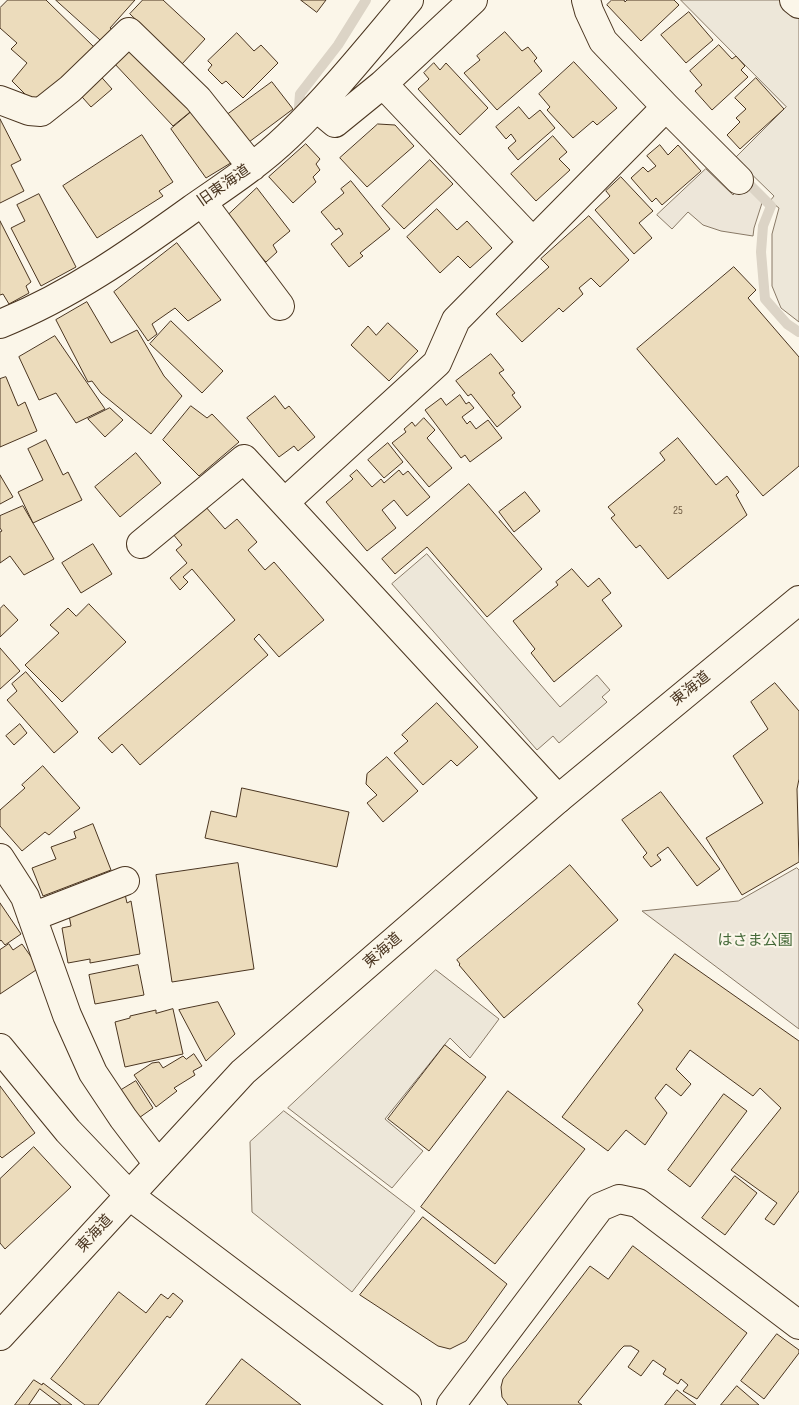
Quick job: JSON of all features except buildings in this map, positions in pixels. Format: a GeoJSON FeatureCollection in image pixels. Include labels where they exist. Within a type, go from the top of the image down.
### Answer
{"type":"FeatureCollection","features":[{"type":"Feature","properties":{"kind":"main road","name":"旧東海道"},"geometry":{"type":"LineString","coordinates":[[0,324],[76,288],[127,255],[252,167],[317,108],[409,0]]}},
{"type":"Feature","properties":{"kind":"main road"},"geometry":{"type":"LineString","coordinates":[[317,108],[334,123],[383,84],[473,0]]}},
{"type":"Feature","properties":{"kind":"main road"},"geometry":{"type":"LineString","coordinates":[[586,0],[603,41],[739,180]]}},
{"type":"Feature","properties":{"kind":"main road"},"geometry":{"type":"LineString","coordinates":[[794,0],[799,4]]}},
{"type":"Feature","properties":{"kind":"main road"},"geometry":{"type":"LineString","coordinates":[[0,100],[29,111],[41,112],[70,89],[129,32],[198,99],[252,167]]}},
{"type":"Feature","properties":{"kind":"main road"},"geometry":{"type":"LineString","coordinates":[[383,84],[532,241]]}},
{"type":"Feature","properties":{"kind":"main road"},"geometry":{"type":"LineString","coordinates":[[285,502],[437,363],[456,320],[666,107]]}},
{"type":"Feature","properties":{"kind":"main road"},"geometry":{"type":"LineString","coordinates":[[202,202],[280,306]]}},
{"type":"Feature","properties":{"kind":"main road"},"geometry":{"type":"LineString","coordinates":[[141,544],[244,459],[558,798]]}},
{"type":"Feature","properties":{"kind":"main road","name":"東海道"},"geometry":{"type":"LineString","coordinates":[[0,1336],[243,1072],[558,798],[799,600]]}},
{"type":"Feature","properties":{"kind":"main road"},"geometry":{"type":"LineString","coordinates":[[0,858],[25,897],[67,1015],[93,1073],[123,1118],[158,1164]]}},
{"type":"Feature","properties":{"kind":"main road"},"geometry":{"type":"LineString","coordinates":[[32,917],[125,880]]}},
{"type":"Feature","properties":{"kind":"main road"},"geometry":{"type":"LineString","coordinates":[[0,1048],[68,1131],[130,1196],[407,1405]]}},
{"type":"Feature","properties":{"kind":"main road"},"geometry":{"type":"LineString","coordinates":[[451,1405],[600,1206],[619,1199],[638,1204],[799,1325]]}},
{"type":"Feature","properties":{"kind":"green space"},"geometry":{"type":"Polygon","coordinates":[[[706,169],[733,195],[744,184],[762,203],[753,236],[721,231],[703,225],[688,212],[672,229],[657,215],[706,169]]]}},
{"type":"Feature","properties":{"kind":"green space","name":"はさま公園"},"geometry":{"type":"Polygon","coordinates":[[[797,868],[799,870],[799,1029],[642,911],[738,901],[797,868]]]}},
{"type":"Feature","properties":{"kind":"shaded area"},"geometry":{"type":"Polygon","coordinates":[[[681,0],[799,0],[799,322],[781,308],[772,286],[772,234],[779,208],[770,201],[774,196],[735,158],[786,107],[681,0]]]}},
{"type":"Feature","properties":{"kind":"shaded area"},"geometry":{"type":"Polygon","coordinates":[[[427,554],[560,707],[597,675],[610,690],[602,697],[607,702],[559,743],[553,736],[537,750],[392,584],[427,554]]]}},
{"type":"Feature","properties":{"kind":"shaded area"},"geometry":{"type":"Polygon","coordinates":[[[436,970],[499,1019],[470,1058],[450,1038],[385,1119],[423,1151],[392,1188],[288,1108],[436,970]]]}},
{"type":"Feature","properties":{"kind":"shaded area"},"geometry":{"type":"Polygon","coordinates":[[[284,1111],[415,1211],[352,1292],[252,1212],[250,1142],[284,1111]]]}},
{"type":"Feature","properties":{"kind":"waterway"},"geometry":{"type":"LineString","coordinates":[[299,107],[300,94],[338,45],[366,0]]}},
{"type":"Feature","properties":{"kind":"waterway"},"geometry":{"type":"LineString","coordinates":[[746,181],[771,206],[763,226],[761,252],[765,299],[787,324],[799,332]]}}]}
